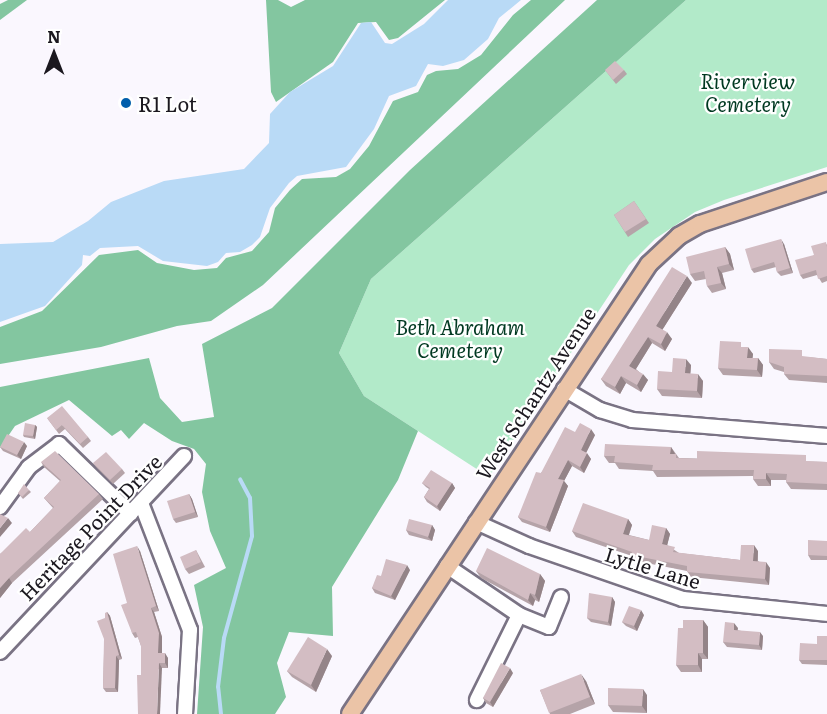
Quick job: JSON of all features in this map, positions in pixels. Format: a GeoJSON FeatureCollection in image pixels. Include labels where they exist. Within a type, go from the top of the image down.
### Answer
{"type":"FeatureCollection","features":[{"type":"Feature","properties":{"kind":"main road","name":"West Schantz Avenue"},"geometry":{"type":"LineString","coordinates":[[350,714],[631,286],[673,241],[723,214],[827,182]]}},
{"type":"Feature","properties":{"kind":"street"},"geometry":{"type":"LineString","coordinates":[[564,389],[600,410],[632,420],[827,436]]}},
{"type":"Feature","properties":{"kind":"street"},"geometry":{"type":"LineString","coordinates":[[0,507],[29,467],[59,444],[131,514]]}},
{"type":"Feature","properties":{"kind":"street","name":"Heritage Point Drive"},"geometry":{"type":"LineString","coordinates":[[0,652],[184,456]]}},
{"type":"Feature","properties":{"kind":"street"},"geometry":{"type":"LineString","coordinates":[[141,503],[190,630],[185,714]]}},
{"type":"Feature","properties":{"kind":"street","name":"Lytle Lane"},"geometry":{"type":"LineString","coordinates":[[476,522],[529,546],[683,599],[827,614]]}},
{"type":"Feature","properties":{"kind":"street"},"geometry":{"type":"LineString","coordinates":[[447,566],[519,615],[549,627],[561,597]]}},
{"type":"Feature","properties":{"kind":"street"},"geometry":{"type":"LineString","coordinates":[[477,700],[519,615]]}},
{"type":"Feature","properties":{"kind":"green space"},"geometry":{"type":"Polygon","coordinates":[[[8,0],[27,0],[0,20],[0,4],[8,0]]]}},
{"type":"Feature","properties":{"kind":"green space"},"geometry":{"type":"Polygon","coordinates":[[[266,0],[278,0],[291,7],[305,0],[445,0],[398,38],[389,40],[376,22],[358,23],[333,62],[276,102],[271,92],[266,0]]]}},
{"type":"Feature","properties":{"kind":"green space"},"geometry":{"type":"Polygon","coordinates":[[[531,0],[565,0],[263,285],[211,321],[177,326],[101,347],[0,364],[0,327],[42,311],[99,255],[138,250],[157,263],[194,270],[217,268],[226,258],[252,251],[269,232],[275,208],[302,179],[336,177],[350,169],[369,146],[393,101],[418,92],[427,75],[436,71],[458,69],[481,55],[513,15],[531,0]]]}},
{"type":"Feature","properties":{"kind":"green space"},"geometry":{"type":"Polygon","coordinates":[[[597,0],[686,0],[371,279],[339,353],[364,396],[418,431],[398,480],[332,587],[333,636],[289,632],[277,663],[286,697],[275,714],[197,714],[203,627],[194,585],[226,568],[210,531],[202,492],[206,464],[194,449],[172,441],[144,423],[129,439],[121,430],[112,436],[69,400],[15,426],[0,448],[0,387],[149,358],[160,398],[182,422],[214,417],[202,344],[272,308],[410,170],[597,0]]]}},
{"type":"Feature","properties":{"kind":"green space","name":"Beth Abraham Cemetery"},"geometry":{"type":"Polygon","coordinates":[[[686,0],[827,0],[827,167],[724,200],[695,212],[655,239],[629,265],[489,477],[364,396],[339,353],[371,279],[686,0]]]}},
{"type":"Feature","properties":{"kind":"water"},"geometry":{"type":"Polygon","coordinates":[[[448,0],[521,0],[499,18],[488,39],[464,60],[443,66],[428,64],[416,86],[389,96],[374,129],[346,167],[297,176],[289,183],[270,208],[260,237],[252,245],[240,252],[226,253],[218,262],[207,266],[163,261],[138,246],[100,248],[90,256],[83,255],[82,265],[45,306],[0,322],[0,244],[53,242],[88,221],[111,202],[164,181],[244,169],[269,143],[270,114],[290,92],[333,66],[361,23],[371,22],[385,43],[392,44],[424,24],[448,0]]]}},
{"type":"Feature","properties":{"kind":"building"},"geometry":{"type":"Polygon","coordinates":[[[615,61],[624,70],[613,80],[605,70],[615,61]]]}},
{"type":"Feature","properties":{"kind":"building"},"geometry":{"type":"Polygon","coordinates":[[[634,201],[646,219],[625,232],[614,215],[634,201]]]}},
{"type":"Feature","properties":{"kind":"building"},"geometry":{"type":"Polygon","coordinates":[[[781,239],[790,268],[777,272],[774,262],[751,269],[745,249],[781,239]]]}},
{"type":"Feature","properties":{"kind":"building"},"geometry":{"type":"Polygon","coordinates":[[[826,242],[827,276],[818,279],[816,270],[800,275],[795,260],[814,255],[811,246],[826,242]]]}},
{"type":"Feature","properties":{"kind":"building"},"geometry":{"type":"Polygon","coordinates":[[[725,247],[729,264],[717,267],[721,283],[707,286],[704,271],[690,274],[686,257],[725,247]]]}},
{"type":"Feature","properties":{"kind":"building"},"geometry":{"type":"Polygon","coordinates":[[[672,267],[687,276],[656,326],[667,332],[661,344],[648,337],[629,366],[643,374],[637,385],[621,376],[615,387],[601,379],[672,267]]]}},
{"type":"Feature","properties":{"kind":"building"},"geometry":{"type":"Polygon","coordinates":[[[720,341],[741,342],[741,347],[748,347],[747,358],[758,358],[757,370],[718,368],[720,341]]]}},
{"type":"Feature","properties":{"kind":"building"},"geometry":{"type":"Polygon","coordinates":[[[769,349],[802,350],[802,356],[827,359],[827,376],[784,374],[784,367],[769,362],[769,349]]]}},
{"type":"Feature","properties":{"kind":"building"},"geometry":{"type":"Polygon","coordinates":[[[673,358],[686,359],[685,373],[698,374],[697,391],[657,389],[658,371],[672,372],[673,358]]]}},
{"type":"Feature","properties":{"kind":"building"},"geometry":{"type":"Polygon","coordinates":[[[62,406],[88,437],[80,444],[62,425],[56,430],[47,418],[62,406]]]}},
{"type":"Feature","properties":{"kind":"building"},"geometry":{"type":"Polygon","coordinates":[[[25,423],[35,425],[33,436],[23,435],[25,423]]]}},
{"type":"Feature","properties":{"kind":"building"},"geometry":{"type":"Polygon","coordinates":[[[580,423],[591,429],[581,450],[587,453],[580,467],[568,460],[558,479],[564,480],[546,527],[518,517],[536,472],[541,473],[565,427],[575,432],[580,423]]]}},
{"type":"Feature","properties":{"kind":"building"},"geometry":{"type":"Polygon","coordinates":[[[7,434],[24,442],[17,455],[0,447],[7,434]]]}},
{"type":"Feature","properties":{"kind":"building"},"geometry":{"type":"Polygon","coordinates":[[[605,444],[671,447],[670,454],[676,454],[676,458],[697,459],[697,451],[806,455],[806,461],[827,462],[827,484],[786,482],[787,474],[766,473],[766,479],[753,479],[754,470],[652,470],[653,465],[614,462],[615,456],[604,456],[605,444]]]}},
{"type":"Feature","properties":{"kind":"building"},"geometry":{"type":"Polygon","coordinates":[[[55,451],[99,494],[0,588],[0,554],[26,528],[30,532],[54,507],[44,498],[61,480],[41,462],[55,451]]]}},
{"type":"Feature","properties":{"kind":"building"},"geometry":{"type":"Polygon","coordinates":[[[106,452],[122,469],[110,480],[93,463],[106,452]]]}},
{"type":"Feature","properties":{"kind":"building"},"geometry":{"type":"Polygon","coordinates":[[[431,470],[452,483],[437,506],[424,497],[430,488],[422,483],[431,470]]]}},
{"type":"Feature","properties":{"kind":"building"},"geometry":{"type":"Polygon","coordinates":[[[24,484],[29,490],[22,497],[18,493],[24,484]]]}},
{"type":"Feature","properties":{"kind":"building"},"geometry":{"type":"Polygon","coordinates":[[[189,494],[195,512],[173,519],[167,501],[189,494]]]}},
{"type":"Feature","properties":{"kind":"building"},"geometry":{"type":"Polygon","coordinates":[[[583,503],[628,519],[623,534],[649,540],[652,525],[666,528],[662,544],[675,547],[673,552],[740,560],[741,545],[754,545],[753,561],[766,562],[765,579],[687,572],[687,566],[631,555],[632,552],[572,531],[583,503]]]}},
{"type":"Feature","properties":{"kind":"building"},"geometry":{"type":"Polygon","coordinates":[[[0,514],[8,518],[0,528],[0,514]]]}},
{"type":"Feature","properties":{"kind":"building"},"geometry":{"type":"Polygon","coordinates":[[[409,519],[432,525],[428,537],[406,530],[409,519]]]}},
{"type":"Feature","properties":{"kind":"building"},"geometry":{"type":"Polygon","coordinates":[[[808,540],[827,541],[827,556],[808,555],[808,540]]]}},
{"type":"Feature","properties":{"kind":"building"},"geometry":{"type":"Polygon","coordinates":[[[137,546],[156,606],[151,608],[159,633],[158,653],[165,653],[165,663],[159,663],[157,714],[138,714],[137,675],[141,675],[141,646],[136,632],[132,633],[121,605],[127,603],[113,554],[137,546]]]}},
{"type":"Feature","properties":{"kind":"building"},"geometry":{"type":"Polygon","coordinates":[[[487,548],[540,574],[535,595],[530,593],[528,600],[476,571],[487,548]]]}},
{"type":"Feature","properties":{"kind":"building"},"geometry":{"type":"Polygon","coordinates":[[[196,550],[201,562],[185,569],[180,557],[196,550]]]}},
{"type":"Feature","properties":{"kind":"building"},"geometry":{"type":"Polygon","coordinates":[[[386,559],[407,565],[391,596],[372,588],[377,575],[381,576],[386,559]]]}},
{"type":"Feature","properties":{"kind":"building"},"geometry":{"type":"Polygon","coordinates":[[[589,593],[612,597],[608,622],[587,618],[589,593]]]}},
{"type":"Feature","properties":{"kind":"building"},"geometry":{"type":"Polygon","coordinates":[[[629,606],[641,610],[634,626],[622,622],[629,606]]]}},
{"type":"Feature","properties":{"kind":"building"},"geometry":{"type":"Polygon","coordinates":[[[107,612],[119,655],[116,656],[115,688],[103,688],[104,639],[97,621],[105,618],[107,612]]]}},
{"type":"Feature","properties":{"kind":"building"},"geometry":{"type":"Polygon","coordinates":[[[683,620],[703,620],[703,653],[698,653],[698,665],[676,665],[678,628],[683,628],[683,620]]]}},
{"type":"Feature","properties":{"kind":"building"},"geometry":{"type":"Polygon","coordinates":[[[725,622],[734,623],[734,630],[760,632],[759,645],[723,642],[725,622]]]}},
{"type":"Feature","properties":{"kind":"building"},"geometry":{"type":"Polygon","coordinates":[[[817,636],[827,636],[827,660],[799,660],[800,643],[817,644],[817,636]]]}},
{"type":"Feature","properties":{"kind":"building"},"geometry":{"type":"Polygon","coordinates":[[[308,637],[327,649],[311,685],[287,671],[308,637]]]}},
{"type":"Feature","properties":{"kind":"building"},"geometry":{"type":"Polygon","coordinates":[[[501,663],[510,668],[490,702],[483,698],[501,663]]]}},
{"type":"Feature","properties":{"kind":"building"},"geometry":{"type":"Polygon","coordinates":[[[581,674],[590,697],[549,713],[540,690],[581,674]]]}},
{"type":"Feature","properties":{"kind":"building"},"geometry":{"type":"Polygon","coordinates":[[[608,688],[643,689],[642,706],[608,705],[608,688]]]}},
{"type":"Feature","properties":{"kind":"waterway"},"geometry":{"type":"LineString","coordinates":[[221,714],[218,687],[224,638],[252,536],[250,498],[240,479]]}},
{"type":"Feature","properties":{"kind":"place","name":"R1 Lot"},"geometry":{"type":"Point","coordinates":[126,103]}},
{"type":"Feature","properties":{"kind":"park label","name":"Riverview Cemetery"},"geometry":{"type":"Point","coordinates":[748,92]}}]}
